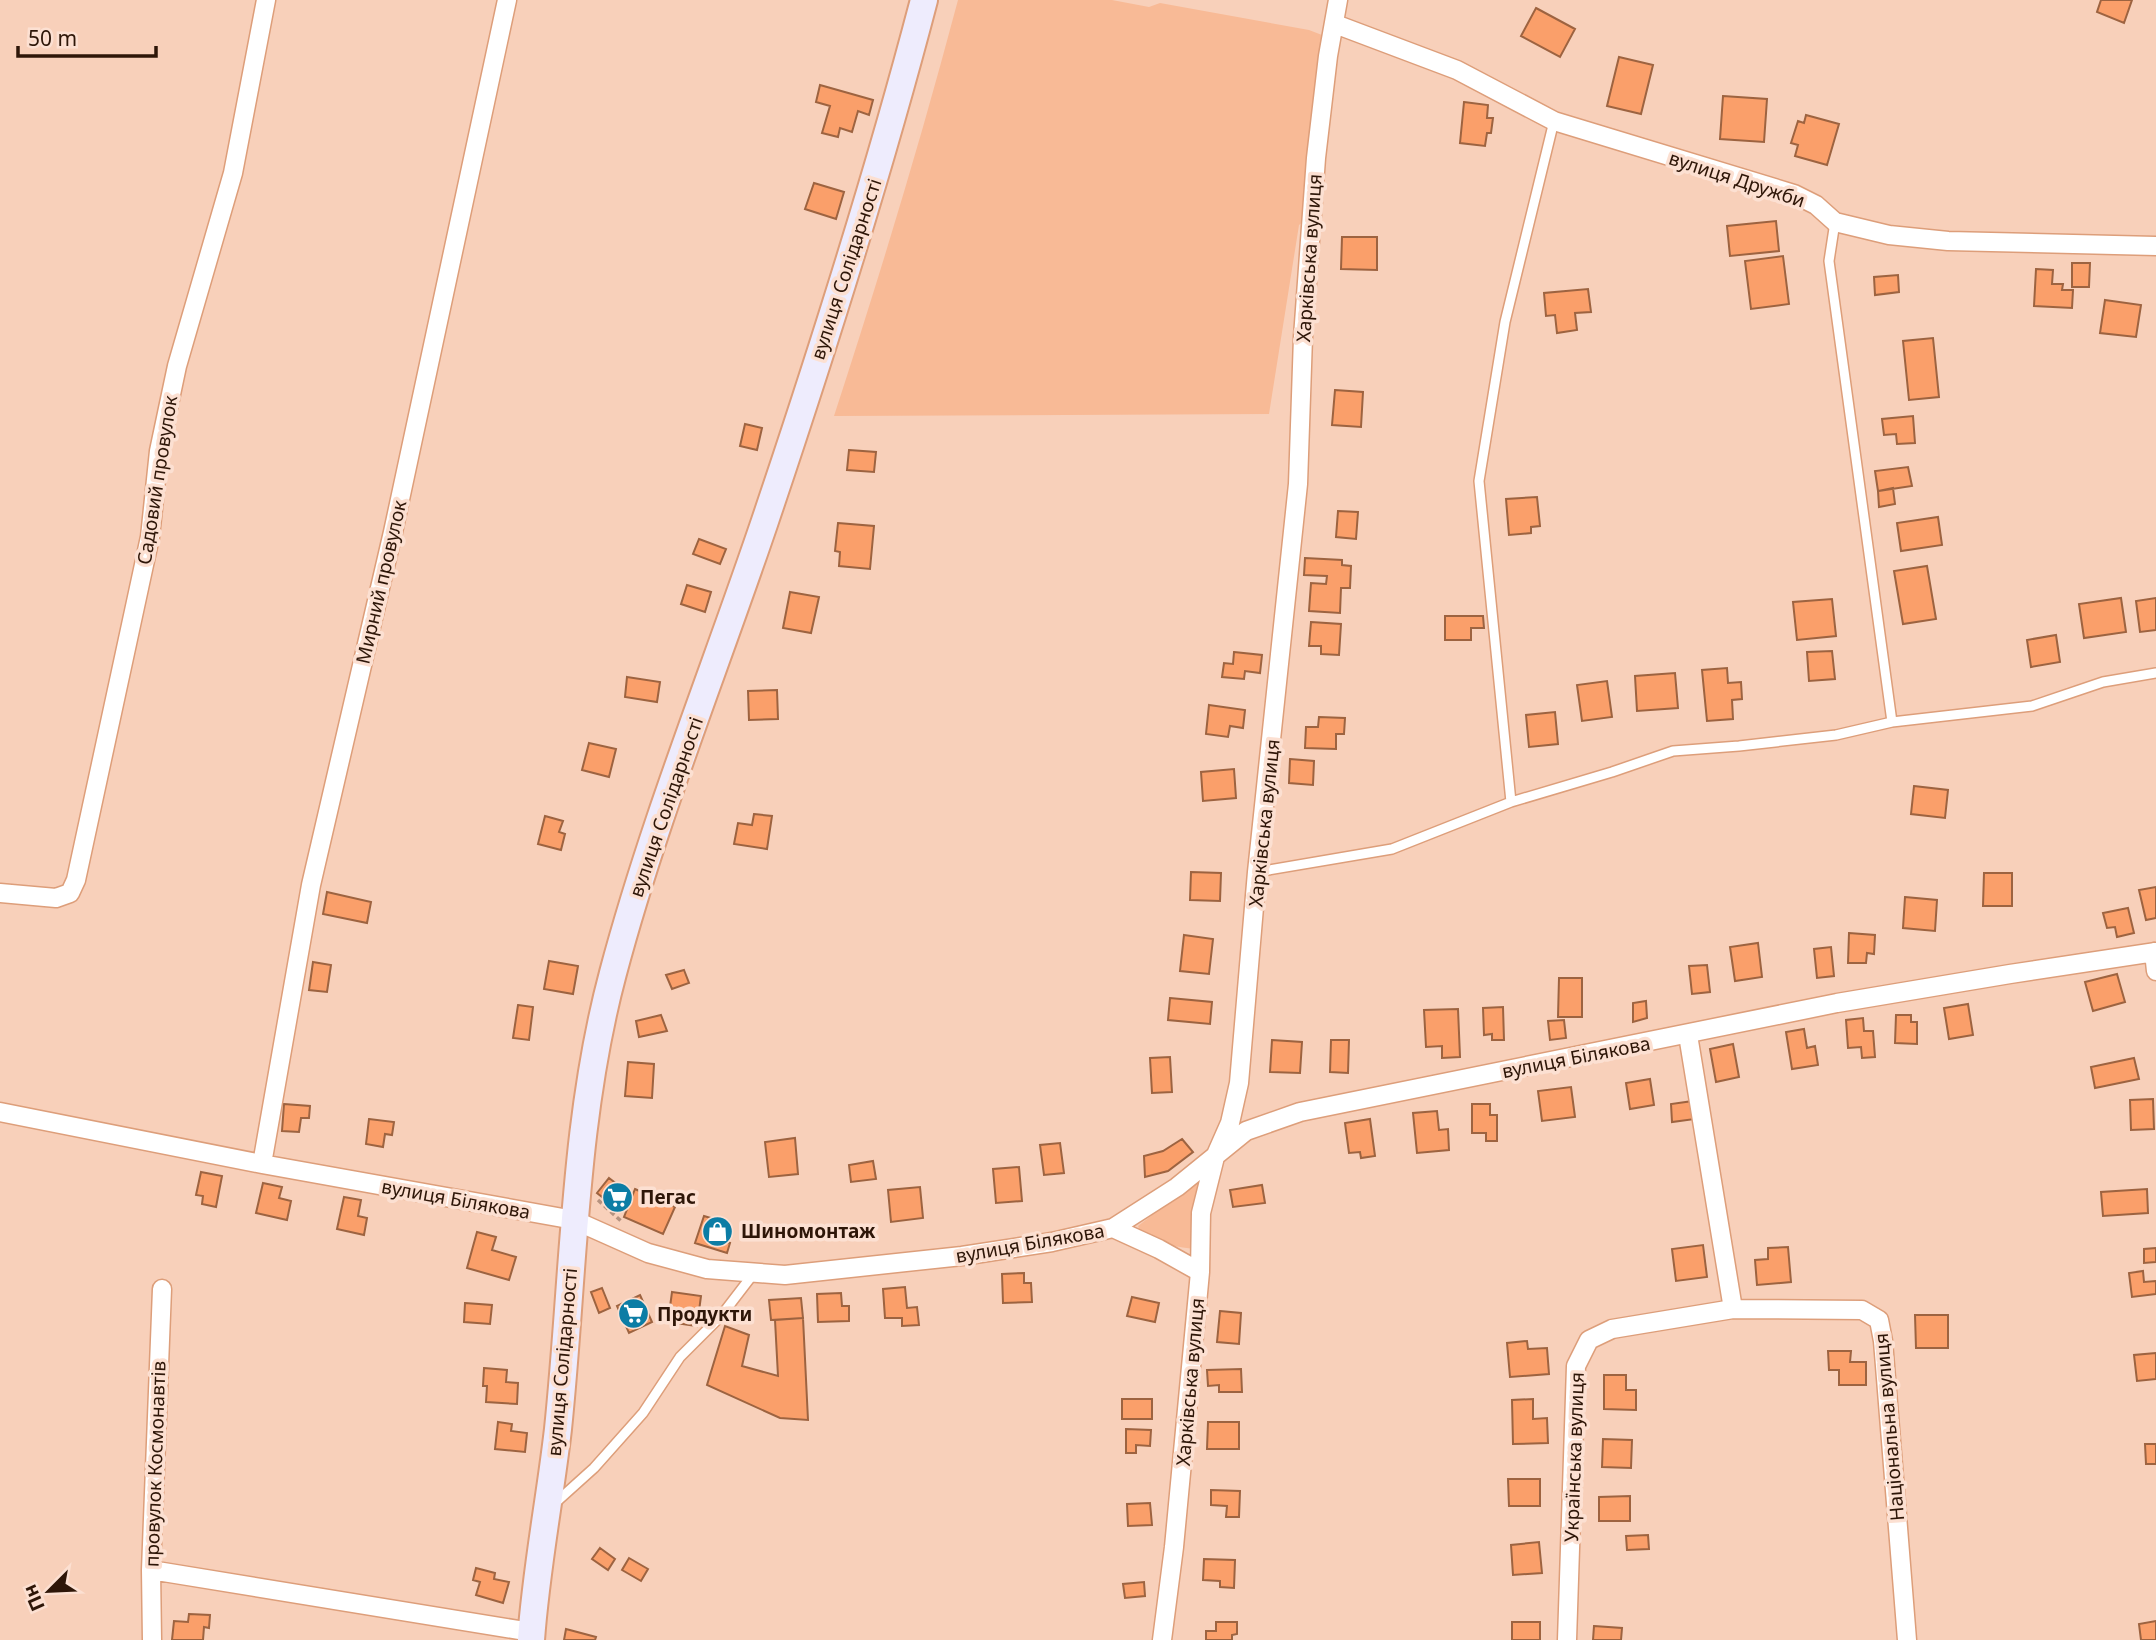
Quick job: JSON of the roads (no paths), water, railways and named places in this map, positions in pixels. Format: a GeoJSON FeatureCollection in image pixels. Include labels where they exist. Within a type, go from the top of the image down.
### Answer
{"type":"FeatureCollection","features":[{"type":"Feature","properties":{"kind":"main road","name":"вулиця Солідарності"},"geometry":{"type":"LineString","coordinates":[[531,1636],[558,1428],[586,1104],[612,977],[640,880],[769,508],[888,136],[924,0]]}},
{"type":"Feature","properties":{"kind":"street","name":"Садовий провулок"},"geometry":{"type":"LineString","coordinates":[[0,893],[55,898],[71,892],[76,880],[150,537],[159,451],[175,378],[233,173],[266,0]]}},
{"type":"Feature","properties":{"kind":"street","name":"Мирний провулок"},"geometry":{"type":"LineString","coordinates":[[262,1164],[311,885],[393,532],[507,0]]}},
{"type":"Feature","properties":{"kind":"street","name":"Харківська вулиця"},"geometry":{"type":"LineString","coordinates":[[1162,1640],[1174,1547],[1200,1272],[1201,1213],[1215,1157],[1230,1123],[1239,1083],[1257,872],[1298,484],[1303,337],[1316,158],[1328,56],[1338,0]]}},
{"type":"Feature","properties":{"kind":"street","name":"вулиця Дружби"},"geometry":{"type":"LineString","coordinates":[[1335,24],[1457,70],[1554,121],[1794,194],[1816,205],[1835,222],[1889,235],[1948,242],[2156,246]]}},
{"type":"Feature","properties":{"kind":"street","name":"вулиця Білякова"},"geometry":{"type":"LineString","coordinates":[[0,1112],[262,1164],[574,1220],[648,1253],[707,1269],[785,1276],[962,1256],[1052,1242],[1113,1228],[1177,1187],[1246,1131],[1300,1112],[1837,1003],[2155,952]]}},
{"type":"Feature","properties":{"kind":"street"},"geometry":{"type":"LineString","coordinates":[[2155,952],[2156,971]]}},
{"type":"Feature","properties":{"kind":"street"},"geometry":{"type":"LineString","coordinates":[[1688,1035],[1733,1309]]}},
{"type":"Feature","properties":{"kind":"street"},"geometry":{"type":"LineString","coordinates":[[1113,1228],[1200,1272]]}},
{"type":"Feature","properties":{"kind":"street","name":"провулок Космонавтів"},"geometry":{"type":"LineString","coordinates":[[152,1640],[151,1570],[162,1289]]}},
{"type":"Feature","properties":{"kind":"street","name":"Українська вулиця"},"geometry":{"type":"LineString","coordinates":[[1567,1640],[1576,1366],[1589,1340],[1612,1329],[1733,1309]]}},
{"type":"Feature","properties":{"kind":"street","name":"Національна вулиця"},"geometry":{"type":"LineString","coordinates":[[1733,1309],[1861,1310],[1879,1320],[1883,1341],[1907,1640]]}},
{"type":"Feature","properties":{"kind":"street"},"geometry":{"type":"LineString","coordinates":[[151,1570],[531,1636]]}},
{"type":"Feature","properties":{"kind":"lane"},"geometry":{"type":"LineString","coordinates":[[1511,802],[1479,481],[1505,322],[1554,121]]}},
{"type":"Feature","properties":{"kind":"lane"},"geometry":{"type":"LineString","coordinates":[[1835,222],[1829,261],[1892,722]]}},
{"type":"Feature","properties":{"kind":"lane"},"geometry":{"type":"LineString","coordinates":[[1257,872],[1392,849],[1511,802],[1673,751],[1836,735],[1892,722],[2032,706],[2103,682],[2156,673]]}},
{"type":"Feature","properties":{"kind":"lane"},"geometry":{"type":"LineString","coordinates":[[547,1510],[594,1468],[643,1413],[680,1356],[722,1316],[754,1273]]}},
{"type":"Feature","properties":{"kind":"place","name":"Пегас"},"geometry":{"type":"Point","coordinates":[617,1197]}},
{"type":"Feature","properties":{"kind":"place","name":"Шиномонтаж"},"geometry":{"type":"Point","coordinates":[718,1231]}},
{"type":"Feature","properties":{"kind":"place","name":"Продукти"},"geometry":{"type":"Point","coordinates":[634,1314]}}]}
